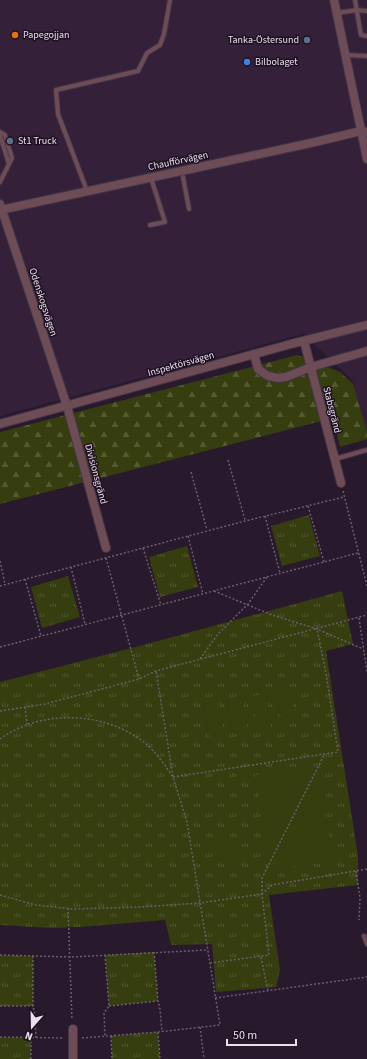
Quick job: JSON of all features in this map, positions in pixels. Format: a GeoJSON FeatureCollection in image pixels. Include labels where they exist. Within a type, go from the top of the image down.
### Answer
{"type":"FeatureCollection","features":[{"type":"Feature","properties":{"kind":"street"},"geometry":{"type":"LineString","coordinates":[[334,0],[345,55],[364,131],[367,158]]}},
{"type":"Feature","properties":{"kind":"street","name":"Chaufförvägen"},"geometry":{"type":"LineString","coordinates":[[1,208],[364,131]]}},
{"type":"Feature","properties":{"kind":"street","name":"Odenskogsvägen"},"geometry":{"type":"LineString","coordinates":[[1,208],[67,406]]}},
{"type":"Feature","properties":{"kind":"street","name":"Inspektörsvägen"},"geometry":{"type":"LineString","coordinates":[[0,424],[254,354],[367,325]]}},
{"type":"Feature","properties":{"kind":"street","name":"Stabsgränd"},"geometry":{"type":"LineString","coordinates":[[304,341],[341,483]]}},
{"type":"Feature","properties":{"kind":"street"},"geometry":{"type":"LineString","coordinates":[[254,354],[258,369],[268,376],[278,378],[286,377],[311,367],[367,351]]}},
{"type":"Feature","properties":{"kind":"street","name":"Divisionsgränd"},"geometry":{"type":"LineString","coordinates":[[67,406],[106,548]]}},
{"type":"Feature","properties":{"kind":"street"},"geometry":{"type":"LineString","coordinates":[[73,1029],[73,1059]]}},
{"type":"Feature","properties":{"kind":"lane"},"geometry":{"type":"LineString","coordinates":[[86,191],[58,114],[56,90],[138,71],[148,53],[160,45],[164,34],[170,0]]}},
{"type":"Feature","properties":{"kind":"lane"},"geometry":{"type":"LineString","coordinates":[[355,0],[361,35],[367,36]]}},
{"type":"Feature","properties":{"kind":"lane"},"geometry":{"type":"LineString","coordinates":[[336,13],[357,10],[367,11]]}},
{"type":"Feature","properties":{"kind":"lane"},"geometry":{"type":"LineString","coordinates":[[345,55],[367,56]]}},
{"type":"Feature","properties":{"kind":"lane"},"geometry":{"type":"LineString","coordinates":[[0,132],[5,135],[12,158],[0,182]]}},
{"type":"Feature","properties":{"kind":"lane"},"geometry":{"type":"LineString","coordinates":[[0,136],[9,164]]}},
{"type":"Feature","properties":{"kind":"lane"},"geometry":{"type":"LineString","coordinates":[[150,225],[165,222],[151,177]]}},
{"type":"Feature","properties":{"kind":"lane"},"geometry":{"type":"LineString","coordinates":[[183,177],[189,209]]}},
{"type":"Feature","properties":{"kind":"lane"},"geometry":{"type":"LineString","coordinates":[[335,459],[367,450]]}},
{"type":"Feature","properties":{"kind":"lane"},"geometry":{"type":"LineString","coordinates":[[364,936],[367,944]]}},
{"type":"Feature","properties":{"kind":"path"},"geometry":{"type":"LineString","coordinates":[[228,460],[245,521]]}},
{"type":"Feature","properties":{"kind":"path"},"geometry":{"type":"LineString","coordinates":[[191,472],[207,531]]}},
{"type":"Feature","properties":{"kind":"path"},"geometry":{"type":"LineString","coordinates":[[341,483],[367,586]]}},
{"type":"Feature","properties":{"kind":"path"},"geometry":{"type":"LineString","coordinates":[[0,586],[245,521],[344,497]]}},
{"type":"Feature","properties":{"kind":"path"},"geometry":{"type":"LineString","coordinates":[[308,506],[324,562]]}},
{"type":"Feature","properties":{"kind":"path"},"geometry":{"type":"LineString","coordinates":[[265,516],[280,574]]}},
{"type":"Feature","properties":{"kind":"path"},"geometry":{"type":"LineString","coordinates":[[188,536],[202,594]]}},
{"type":"Feature","properties":{"kind":"path"},"geometry":{"type":"LineString","coordinates":[[106,548],[106,558],[139,679]]}},
{"type":"Feature","properties":{"kind":"path"},"geometry":{"type":"LineString","coordinates":[[143,548],[161,605]]}},
{"type":"Feature","properties":{"kind":"path"},"geometry":{"type":"LineString","coordinates":[[0,647],[358,553]]}},
{"type":"Feature","properties":{"kind":"path"},"geometry":{"type":"LineString","coordinates":[[0,561],[5,584]]}},
{"type":"Feature","properties":{"kind":"path"},"geometry":{"type":"LineString","coordinates":[[71,567],[85,624]]}},
{"type":"Feature","properties":{"kind":"path"},"geometry":{"type":"LineString","coordinates":[[200,659],[218,634],[248,604],[267,577]]}},
{"type":"Feature","properties":{"kind":"path"},"geometry":{"type":"LineString","coordinates":[[25,579],[41,636]]}},
{"type":"Feature","properties":{"kind":"path"},"geometry":{"type":"LineString","coordinates":[[214,590],[272,615],[317,629],[363,649]]}},
{"type":"Feature","properties":{"kind":"path"},"geometry":{"type":"LineString","coordinates":[[0,711],[45,704],[139,679],[156,670],[367,615]]}},
{"type":"Feature","properties":{"kind":"path"},"geometry":{"type":"LineString","coordinates":[[359,618],[367,672]]}},
{"type":"Feature","properties":{"kind":"path"},"geometry":{"type":"LineString","coordinates":[[173,777],[338,752],[326,673],[317,629]]}},
{"type":"Feature","properties":{"kind":"path"},"geometry":{"type":"LineString","coordinates":[[0,1037],[105,1037],[220,1025],[187,822],[173,777],[156,670]]}},
{"type":"Feature","properties":{"kind":"path"},"geometry":{"type":"LineString","coordinates":[[25,707],[27,724]]}},
{"type":"Feature","properties":{"kind":"path"},"geometry":{"type":"LineString","coordinates":[[0,739],[27,724],[71,718],[97,720],[122,728],[146,743],[173,777]]}},
{"type":"Feature","properties":{"kind":"path"},"geometry":{"type":"LineString","coordinates":[[210,963],[270,955],[262,894],[262,878],[324,754]]}},
{"type":"Feature","properties":{"kind":"path"},"geometry":{"type":"LineString","coordinates":[[0,895],[36,905],[68,908],[140,907],[200,903],[262,894],[272,885],[367,870]]}},
{"type":"Feature","properties":{"kind":"path"},"geometry":{"type":"LineString","coordinates":[[356,871],[360,898],[359,920]]}},
{"type":"Feature","properties":{"kind":"path"},"geometry":{"type":"LineString","coordinates":[[68,908],[73,1029]]}},
{"type":"Feature","properties":{"kind":"path"},"geometry":{"type":"LineString","coordinates":[[0,956],[71,957],[208,950]]}},
{"type":"Feature","properties":{"kind":"path"},"geometry":{"type":"LineString","coordinates":[[154,952],[162,1032]]}},
{"type":"Feature","properties":{"kind":"path"},"geometry":{"type":"LineString","coordinates":[[105,955],[108,1006],[104,1013],[105,1037]]}},
{"type":"Feature","properties":{"kind":"path"},"geometry":{"type":"LineString","coordinates":[[33,956],[33,1006],[36,1038]]}},
{"type":"Feature","properties":{"kind":"path"},"geometry":{"type":"LineString","coordinates":[[261,956],[268,991]]}},
{"type":"Feature","properties":{"kind":"path"},"geometry":{"type":"LineString","coordinates":[[215,998],[367,977]]}},
{"type":"Feature","properties":{"kind":"path"},"geometry":{"type":"LineString","coordinates":[[108,1006],[158,1001]]}},
{"type":"Feature","properties":{"kind":"path"},"geometry":{"type":"LineString","coordinates":[[0,1006],[33,1006]]}},
{"type":"Feature","properties":{"kind":"path"},"geometry":{"type":"LineString","coordinates":[[200,1027],[204,1059]]}},
{"type":"Feature","properties":{"kind":"path"},"geometry":{"type":"LineString","coordinates":[[158,1032],[160,1059]]}},
{"type":"Feature","properties":{"kind":"path"},"geometry":{"type":"LineString","coordinates":[[111,1036],[112,1059]]}},
{"type":"Feature","properties":{"kind":"path"},"geometry":{"type":"LineString","coordinates":[[31,1038],[31,1059]]}},
{"type":"Feature","properties":{"kind":"shaded area"},"geometry":{"type":"Polygon","coordinates":[[[0,0],[367,0],[367,431],[352,380],[303,334],[0,416],[0,0]]]}},
{"type":"Feature","properties":{"kind":"green space"},"geometry":{"type":"Polygon","coordinates":[[[297,355],[340,372],[353,384],[367,431],[367,439],[340,447],[333,418],[0,504],[0,432],[297,355]]]}},
{"type":"Feature","properties":{"kind":"green space"},"geometry":{"type":"Polygon","coordinates":[[[309,515],[320,556],[282,566],[271,526],[309,515]]]}},
{"type":"Feature","properties":{"kind":"green space"},"geometry":{"type":"Polygon","coordinates":[[[187,546],[198,587],[160,597],[149,557],[187,546]]]}},
{"type":"Feature","properties":{"kind":"green space"},"geometry":{"type":"Polygon","coordinates":[[[68,576],[80,617],[42,628],[31,587],[68,576]]]}},
{"type":"Feature","properties":{"kind":"green space"},"geometry":{"type":"Polygon","coordinates":[[[342,591],[353,644],[326,651],[358,856],[358,885],[269,895],[280,970],[276,987],[216,992],[212,944],[171,945],[165,920],[50,928],[0,925],[0,682],[342,591]]]}},
{"type":"Feature","properties":{"kind":"green space"},"geometry":{"type":"Polygon","coordinates":[[[291,691],[296,723],[282,725],[277,693],[291,691]]]}},
{"type":"Feature","properties":{"kind":"green space"},"geometry":{"type":"Polygon","coordinates":[[[266,694],[271,727],[257,729],[252,696],[266,694]]]}},
{"type":"Feature","properties":{"kind":"green space"},"geometry":{"type":"Polygon","coordinates":[[[242,698],[248,730],[233,733],[227,701],[242,698]]]}},
{"type":"Feature","properties":{"kind":"green space"},"geometry":{"type":"Polygon","coordinates":[[[218,702],[224,734],[209,737],[203,704],[218,702]]]}},
{"type":"Feature","properties":{"kind":"green space"},"geometry":{"type":"Polygon","coordinates":[[[319,766],[333,861],[269,870],[255,775],[319,766]]]}},
{"type":"Feature","properties":{"kind":"green space"},"geometry":{"type":"Polygon","coordinates":[[[235,840],[237,858],[218,860],[216,842],[235,840]]]}},
{"type":"Feature","properties":{"kind":"green space"},"geometry":{"type":"Polygon","coordinates":[[[154,952],[158,1001],[109,1006],[105,955],[154,952]]]}},
{"type":"Feature","properties":{"kind":"green space"},"geometry":{"type":"Polygon","coordinates":[[[0,955],[33,956],[33,1006],[0,1006],[0,955]]]}},
{"type":"Feature","properties":{"kind":"green space"},"geometry":{"type":"Polygon","coordinates":[[[158,1032],[160,1059],[112,1059],[111,1036],[158,1032]]]}},
{"type":"Feature","properties":{"kind":"green space"},"geometry":{"type":"Polygon","coordinates":[[[0,1037],[31,1038],[31,1059],[0,1059],[0,1037]]]}},
{"type":"Feature","properties":{"kind":"place","name":"Papegojjan"},"geometry":{"type":"Point","coordinates":[15,35]}},
{"type":"Feature","properties":{"kind":"place","name":"Tanka-Östersund"},"geometry":{"type":"Point","coordinates":[307,40]}},
{"type":"Feature","properties":{"kind":"place","name":"Bilbolaget"},"geometry":{"type":"Point","coordinates":[247,62]}},
{"type":"Feature","properties":{"kind":"place","name":"St1 Truck"},"geometry":{"type":"Point","coordinates":[10,141]}}]}
